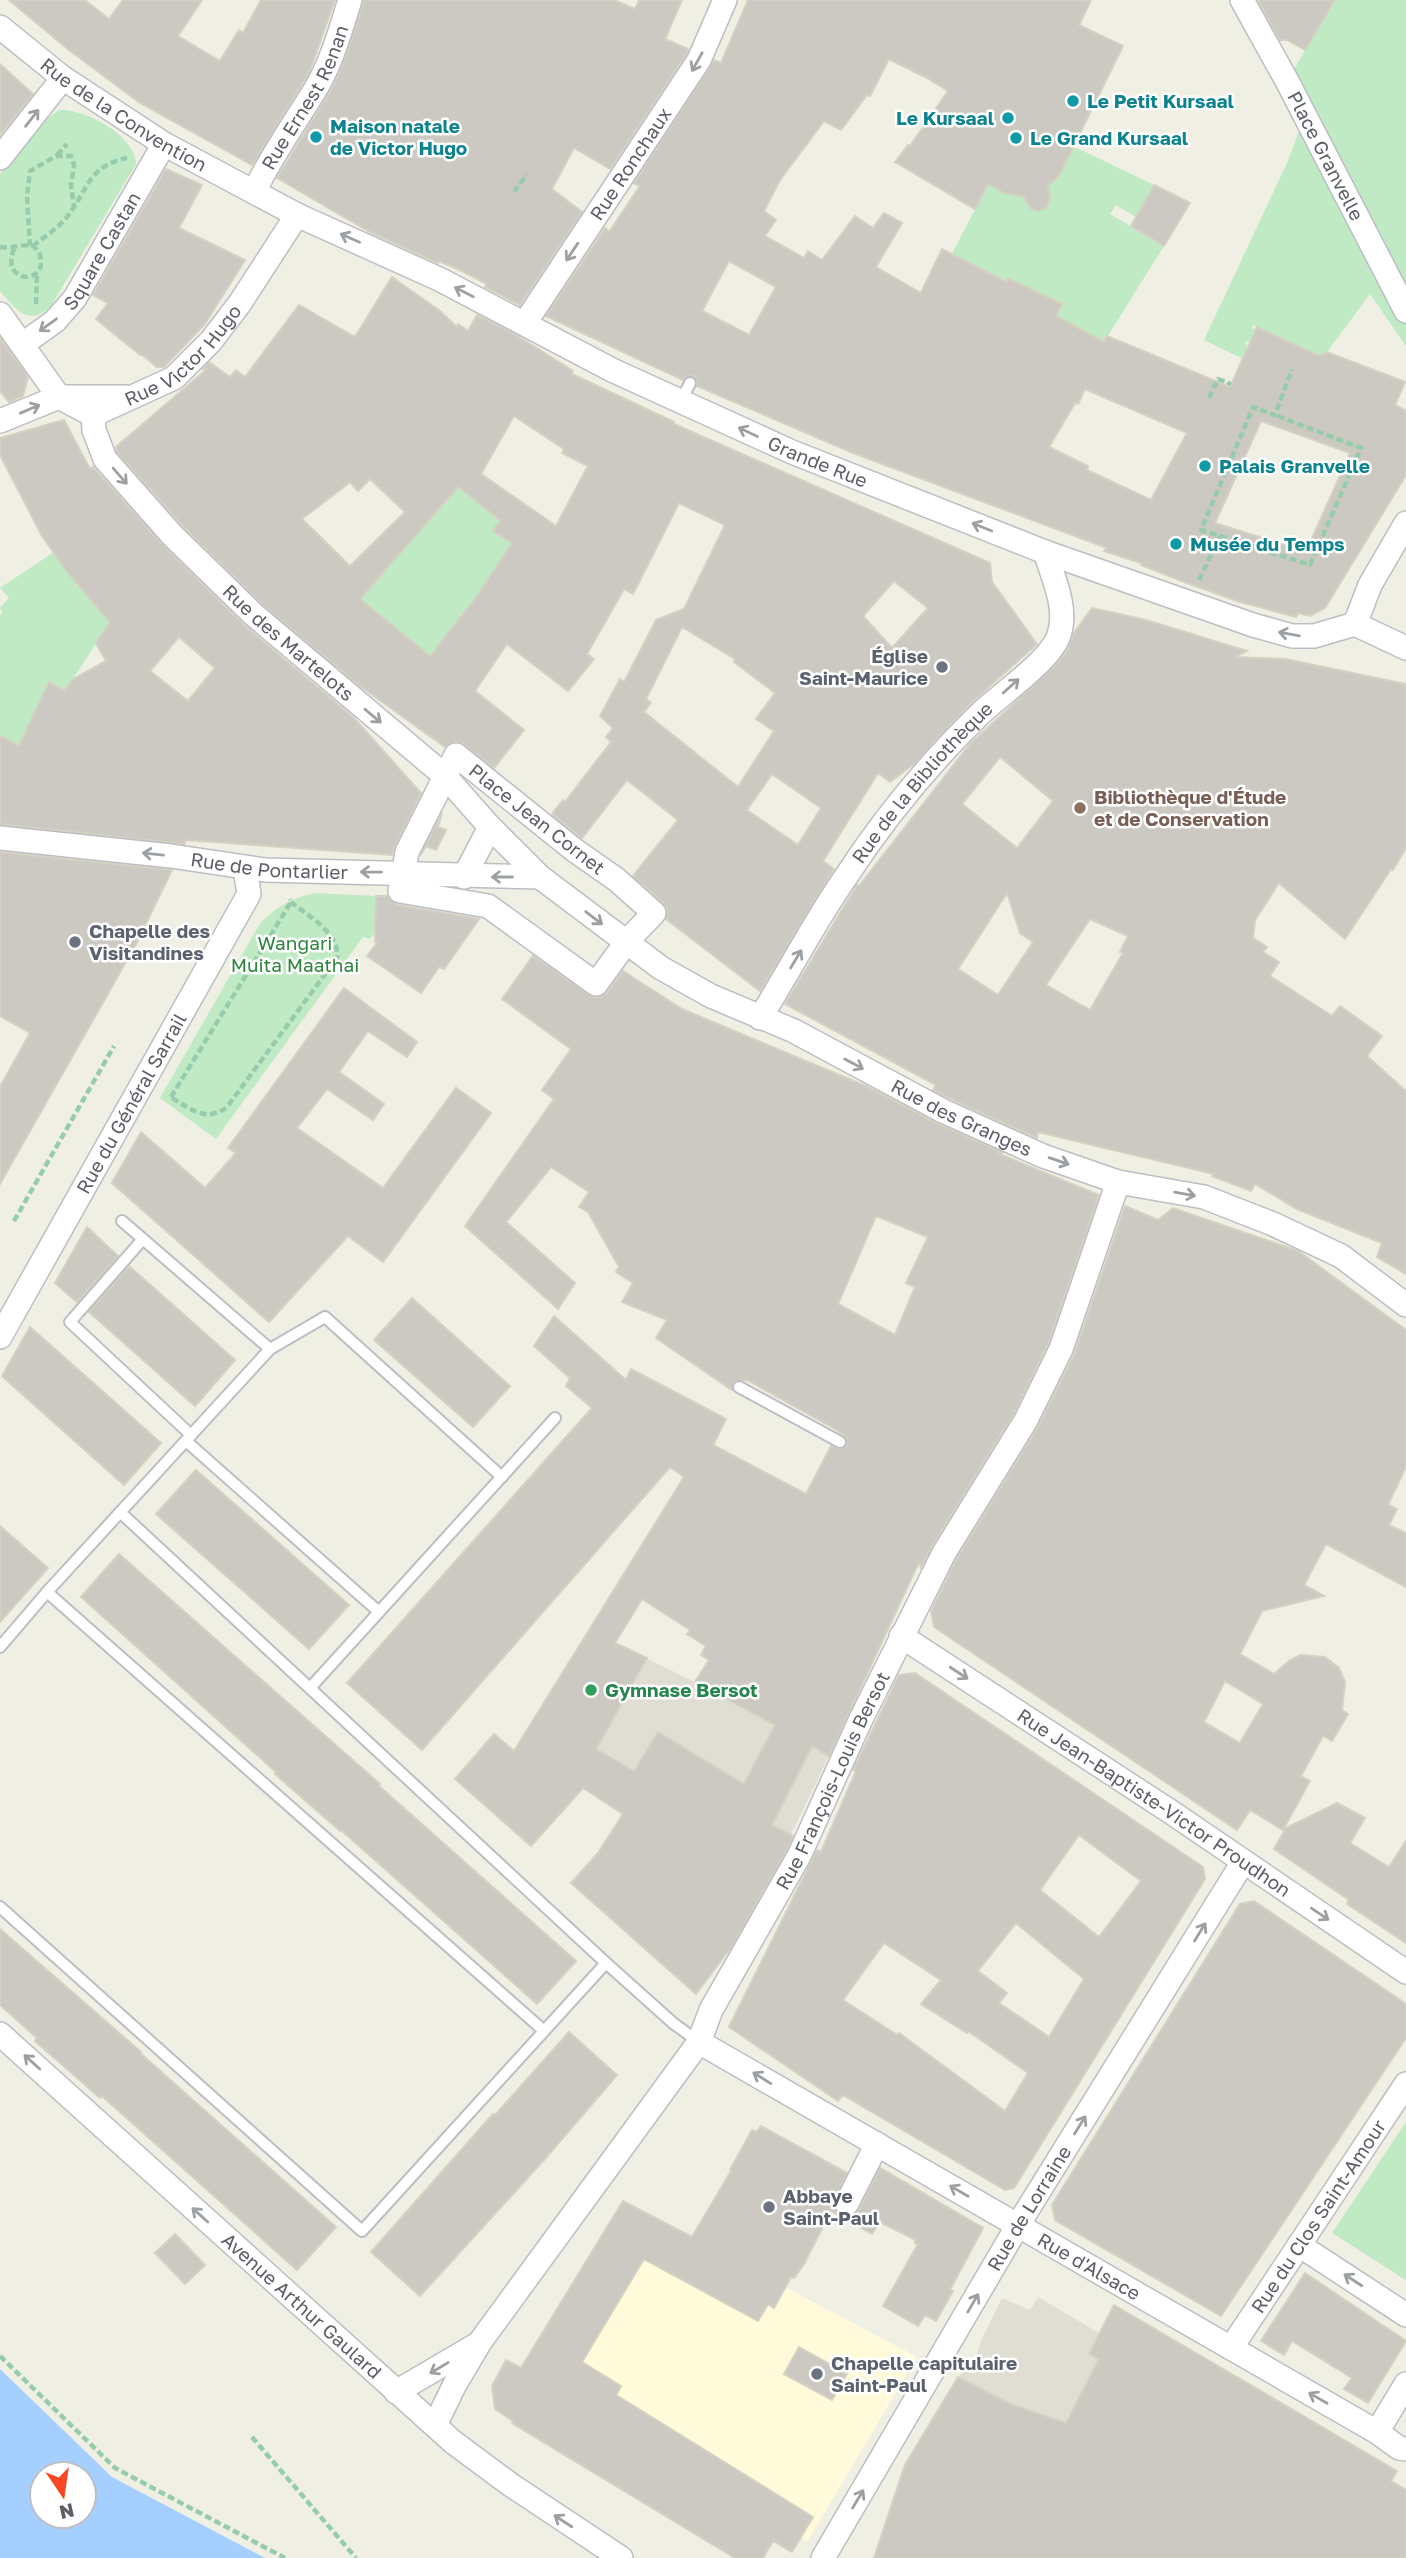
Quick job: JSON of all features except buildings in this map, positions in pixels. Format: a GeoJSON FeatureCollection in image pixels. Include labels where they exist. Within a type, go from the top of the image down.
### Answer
{"type":"FeatureCollection","features":[{"type":"Feature","properties":{"kind":"street","name":"Rue Ernest Renan"},"geometry":{"type":"LineString","coordinates":[[254,192],[291,125],[315,90],[332,56],[349,0]]}},
{"type":"Feature","properties":{"kind":"street","name":"Rue Ronchaux"},"geometry":{"type":"LineString","coordinates":[[525,323],[699,60],[725,0]]}},
{"type":"Feature","properties":{"kind":"street","name":"Place Granvelle"},"geometry":{"type":"LineString","coordinates":[[1242,0],[1406,311]]}},
{"type":"Feature","properties":{"kind":"street","name":"Rue de la Convention"},"geometry":{"type":"LineString","coordinates":[[0,27],[63,78],[164,144],[254,192]]}},
{"type":"Feature","properties":{"kind":"street"},"geometry":{"type":"LineString","coordinates":[[0,158],[63,78]]}},
{"type":"Feature","properties":{"kind":"street","name":"Square Castan"},"geometry":{"type":"LineString","coordinates":[[23,344],[55,321],[75,298],[164,144]]}},
{"type":"Feature","properties":{"kind":"street","name":"Grande Rue"},"geometry":{"type":"LineString","coordinates":[[254,192],[297,215],[402,261],[611,370],[685,392],[792,452],[1045,552],[1253,625],[1292,636],[1314,636],[1355,624]]}},
{"type":"Feature","properties":{"kind":"street","name":"Rue Victor Hugo"},"geometry":{"type":"LineString","coordinates":[[93,415],[174,378],[211,341],[258,276],[297,215]]}},
{"type":"Feature","properties":{"kind":"street"},"geometry":{"type":"LineString","coordinates":[[0,313],[59,397],[93,415]]}},
{"type":"Feature","properties":{"kind":"street"},"geometry":{"type":"LineString","coordinates":[[0,421],[59,397],[133,397]]}},
{"type":"Feature","properties":{"kind":"street","name":"Rue des Martelots"},"geometry":{"type":"LineString","coordinates":[[93,415],[94,430],[105,459],[172,535],[276,634],[445,776],[490,827],[540,877]]}},
{"type":"Feature","properties":{"kind":"street"},"geometry":{"type":"LineString","coordinates":[[1406,523],[1370,584],[1355,624],[1406,648]]}},
{"type":"Feature","properties":{"kind":"street","name":"Rue de la Bibliothèque"},"geometry":{"type":"LineString","coordinates":[[760,1017],[842,881],[899,802],[980,714],[1048,653],[1060,635],[1062,613],[1059,596],[1045,552]]}},
{"type":"Feature","properties":{"kind":"street","name":"Place Jean Cornet"},"geometry":{"type":"LineString","coordinates":[[456,755],[573,849],[617,880],[654,913],[625,943],[596,984],[488,906],[400,891],[402,873],[407,852],[456,755]]}},
{"type":"Feature","properties":{"kind":"street"},"geometry":{"type":"LineString","coordinates":[[464,877],[490,827]]}},
{"type":"Feature","properties":{"kind":"street","name":"Rue de Pontarlier"},"geometry":{"type":"LineString","coordinates":[[0,838],[171,856],[245,868],[464,877],[540,877]]}},
{"type":"Feature","properties":{"kind":"street","name":"Rue du Général Sarrail"},"geometry":{"type":"LineString","coordinates":[[0,1338],[249,894],[245,868]]}},
{"type":"Feature","properties":{"kind":"street","name":"Rue des Granges"},"geometry":{"type":"LineString","coordinates":[[540,877],[661,968],[691,985],[794,1031],[943,1111],[1043,1156],[1118,1182],[1204,1197],[1273,1224],[1341,1256],[1406,1305]]}},
{"type":"Feature","properties":{"kind":"street","name":"Rue François-Louis Bersot"},"geometry":{"type":"LineString","coordinates":[[435,2425],[480,2342],[699,2042],[711,2010],[799,1856],[860,1721],[944,1553],[963,1509],[1026,1420],[1061,1349],[1118,1182]]}},
{"type":"Feature","properties":{"kind":"street","name":"Rue Jean-Baptiste-Victor Proudhon"},"geometry":{"type":"LineString","coordinates":[[901,1636],[1406,1972]]}},
{"type":"Feature","properties":{"kind":"street","name":"Rue de Lorraine"},"geometry":{"type":"LineString","coordinates":[[823,2558],[1018,2225],[1243,1862]]}},
{"type":"Feature","properties":{"kind":"street","name":"Avenue Arthur Gaulard"},"geometry":{"type":"LineString","coordinates":[[0,2034],[435,2425],[511,2486],[621,2558]]}},
{"type":"Feature","properties":{"kind":"street","name":"Rue d'Alsace"},"geometry":{"type":"LineString","coordinates":[[699,2042],[1402,2448]]}},
{"type":"Feature","properties":{"kind":"street","name":"Rue du Clos Saint-Amour"},"geometry":{"type":"LineString","coordinates":[[1231,2348],[1406,2084]]}},
{"type":"Feature","properties":{"kind":"street"},"geometry":{"type":"LineString","coordinates":[[847,2203],[877,2144]]}},
{"type":"Feature","properties":{"kind":"street"},"geometry":{"type":"LineString","coordinates":[[1299,2245],[1406,2315]]}},
{"type":"Feature","properties":{"kind":"street","name":"Rue François-Louis Bersot"},"geometry":{"type":"LineString","coordinates":[[396,2392],[480,2342]]}},
{"type":"Feature","properties":{"kind":"street"},"geometry":{"type":"LineString","coordinates":[[1377,2432],[1406,2385]]}},
{"type":"Feature","properties":{"kind":"lane"},"geometry":{"type":"LineString","coordinates":[[122,1221],[270,1349]]}},
{"type":"Feature","properties":{"kind":"lane"},"geometry":{"type":"LineString","coordinates":[[143,1239],[70,1322],[188,1438],[379,1612]]}},
{"type":"Feature","properties":{"kind":"lane"},"geometry":{"type":"LineString","coordinates":[[0,1647],[270,1349],[325,1317],[502,1477]]}},
{"type":"Feature","properties":{"kind":"lane"},"geometry":{"type":"LineString","coordinates":[[738,1387],[840,1442]]}},
{"type":"Feature","properties":{"kind":"lane"},"geometry":{"type":"LineString","coordinates":[[310,1688],[555,1418]]}},
{"type":"Feature","properties":{"kind":"lane"},"geometry":{"type":"LineString","coordinates":[[120,1513],[606,1963],[673,2023],[699,2042]]}},
{"type":"Feature","properties":{"kind":"lane"},"geometry":{"type":"LineString","coordinates":[[47,1592],[543,2030]]}},
{"type":"Feature","properties":{"kind":"lane"},"geometry":{"type":"LineString","coordinates":[[0,1907],[362,2231],[606,1963]]}},
{"type":"Feature","properties":{"kind":"path"},"geometry":{"type":"LineString","coordinates":[[31,246],[27,196],[30,171],[56,156],[67,144]]}},
{"type":"Feature","properties":{"kind":"path"},"geometry":{"type":"LineString","coordinates":[[31,246],[65,219],[90,178],[110,162],[136,157],[164,144]]}},
{"type":"Feature","properties":{"kind":"path"},"geometry":{"type":"LineString","coordinates":[[56,156],[71,156],[74,165],[71,186],[74,206]]}},
{"type":"Feature","properties":{"kind":"path"},"geometry":{"type":"LineString","coordinates":[[514,192],[527,174]]}},
{"type":"Feature","properties":{"kind":"path"},"geometry":{"type":"LineString","coordinates":[[0,247],[14,249],[23,245],[31,246],[40,254],[42,264],[37,273],[28,277],[18,276],[10,268],[9,258],[14,249]]}},
{"type":"Feature","properties":{"kind":"path"},"geometry":{"type":"LineString","coordinates":[[1275,415],[1292,369]]}},
{"type":"Feature","properties":{"kind":"path"},"geometry":{"type":"LineString","coordinates":[[1209,398],[1218,379],[1228,383],[1228,386]]}},
{"type":"Feature","properties":{"kind":"path"},"geometry":{"type":"LineString","coordinates":[[1253,407],[1361,448],[1310,565],[1220,536],[1201,530],[1253,407]]}},
{"type":"Feature","properties":{"kind":"path"},"geometry":{"type":"LineString","coordinates":[[1189,603],[1220,536]]}},
{"type":"Feature","properties":{"kind":"path"},"geometry":{"type":"LineString","coordinates":[[161,1091],[200,1115],[220,1113],[337,958],[338,949],[334,939],[291,902],[288,895]]}},
{"type":"Feature","properties":{"kind":"path"},"geometry":{"type":"LineString","coordinates":[[172,1098],[291,902]]}},
{"type":"Feature","properties":{"kind":"path"},"geometry":{"type":"LineString","coordinates":[[14,1221],[114,1046]]}},
{"type":"Feature","properties":{"kind":"path"},"geometry":{"type":"LineString","coordinates":[[0,2356],[115,2468],[285,2558]]}},
{"type":"Feature","properties":{"kind":"path"},"geometry":{"type":"LineString","coordinates":[[253,2437],[356,2558]]}},
{"type":"Feature","properties":{"kind":"shaded area"},"geometry":{"type":"Polygon","coordinates":[[[590,1631],[695,1682],[829,1756],[782,1853],[623,1815],[536,1756],[590,1631]]]}},
{"type":"Feature","properties":{"kind":"shaded area"},"geometry":{"type":"Polygon","coordinates":[[[623,2201],[917,2357],[807,2542],[781,2526],[735,2558],[512,2423],[513,2420],[495,2409],[493,2394],[496,2389],[492,2386],[506,2360],[521,2368],[623,2201]]]}},
{"type":"Feature","properties":{"kind":"shaded area"},"geometry":{"type":"Polygon","coordinates":[[[1038,2297],[1099,2333],[1114,2305],[1214,2363],[1198,2393],[874,2558],[905,2465],[958,2377],[974,2362],[1002,2298],[1030,2310],[1038,2297]]]}},
{"type":"Feature","properties":{"kind":"green space"},"geometry":{"type":"Polygon","coordinates":[[[1335,0],[1406,0],[1406,346],[1370,294],[1327,352],[1317,357],[1253,325],[1252,328],[1256,330],[1250,342],[1245,344],[1247,345],[1243,359],[1204,340],[1287,163],[1301,126],[1287,81],[1335,0]]]}},
{"type":"Feature","properties":{"kind":"green space"},"geometry":{"type":"Polygon","coordinates":[[[59,110],[82,114],[107,126],[128,143],[136,164],[51,306],[30,316],[11,304],[0,291],[0,174],[48,118],[59,110]]]}},
{"type":"Feature","properties":{"kind":"green space"},"geometry":{"type":"Polygon","coordinates":[[[1073,146],[1154,185],[1136,217],[1116,205],[1110,214],[1164,246],[1104,342],[1056,316],[1062,304],[1008,278],[1006,282],[952,254],[988,184],[1024,196],[1033,210],[1046,208],[1050,199],[1046,188],[1059,175],[1073,146]]]}},
{"type":"Feature","properties":{"kind":"green space"},"geometry":{"type":"Polygon","coordinates":[[[458,487],[500,520],[494,531],[512,543],[477,596],[430,656],[360,599],[458,487]]]}},
{"type":"Feature","properties":{"kind":"green space"},"geometry":{"type":"Polygon","coordinates":[[[54,552],[115,622],[97,642],[65,691],[49,683],[30,722],[31,753],[0,736],[0,615],[3,612],[0,608],[9,598],[0,588],[54,552]]]}},
{"type":"Feature","properties":{"kind":"green space","name":"Wangari Muita Maathai"},"geometry":{"type":"Polygon","coordinates":[[[316,893],[376,896],[392,912],[370,939],[363,937],[216,1139],[160,1098],[259,925],[285,904],[316,893]]]}},
{"type":"Feature","properties":{"kind":"green space"},"geometry":{"type":"Polygon","coordinates":[[[1406,2122],[1406,2280],[1332,2233],[1406,2122]]]}},
{"type":"Feature","properties":{"kind":"water"},"geometry":{"type":"Polygon","coordinates":[[[0,2369],[94,2460],[28,2460],[28,2530],[98,2530],[98,2464],[112,2477],[265,2558],[0,2558],[0,2369]]]}},
{"type":"Feature","properties":{"kind":"place","name":"Le Petit Kursaal"},"geometry":{"type":"Point","coordinates":[1073,101]}},
{"type":"Feature","properties":{"kind":"place","name":"Le Kursaal"},"geometry":{"type":"Point","coordinates":[1008,118]}},
{"type":"Feature","properties":{"kind":"place","name":"Maison natale de Victor Hugo"},"geometry":{"type":"Point","coordinates":[316,137]}},
{"type":"Feature","properties":{"kind":"place","name":"Le Grand Kursaal"},"geometry":{"type":"Point","coordinates":[1016,138]}},
{"type":"Feature","properties":{"kind":"place","name":"Palais Granvelle"},"geometry":{"type":"Point","coordinates":[1205,466]}},
{"type":"Feature","properties":{"kind":"place","name":"Musée du Temps"},"geometry":{"type":"Point","coordinates":[1176,544]}},
{"type":"Feature","properties":{"kind":"place","name":"Église Saint-Maurice"},"geometry":{"type":"Point","coordinates":[942,667]}},
{"type":"Feature","properties":{"kind":"place","name":"Bibliothèque d'Étude et de Conservation"},"geometry":{"type":"Point","coordinates":[1080,808]}},
{"type":"Feature","properties":{"kind":"place","name":"Chapelle des Visitandines"},"geometry":{"type":"Point","coordinates":[75,942]}},
{"type":"Feature","properties":{"kind":"place","name":"Gymnase Bersot"},"geometry":{"type":"Point","coordinates":[591,1690]}},
{"type":"Feature","properties":{"kind":"place","name":"Abbaye Saint-Paul"},"geometry":{"type":"Point","coordinates":[769,2207]}},
{"type":"Feature","properties":{"kind":"place","name":"Chapelle capitulaire Saint-Paul"},"geometry":{"type":"Point","coordinates":[817,2374]}}]}
